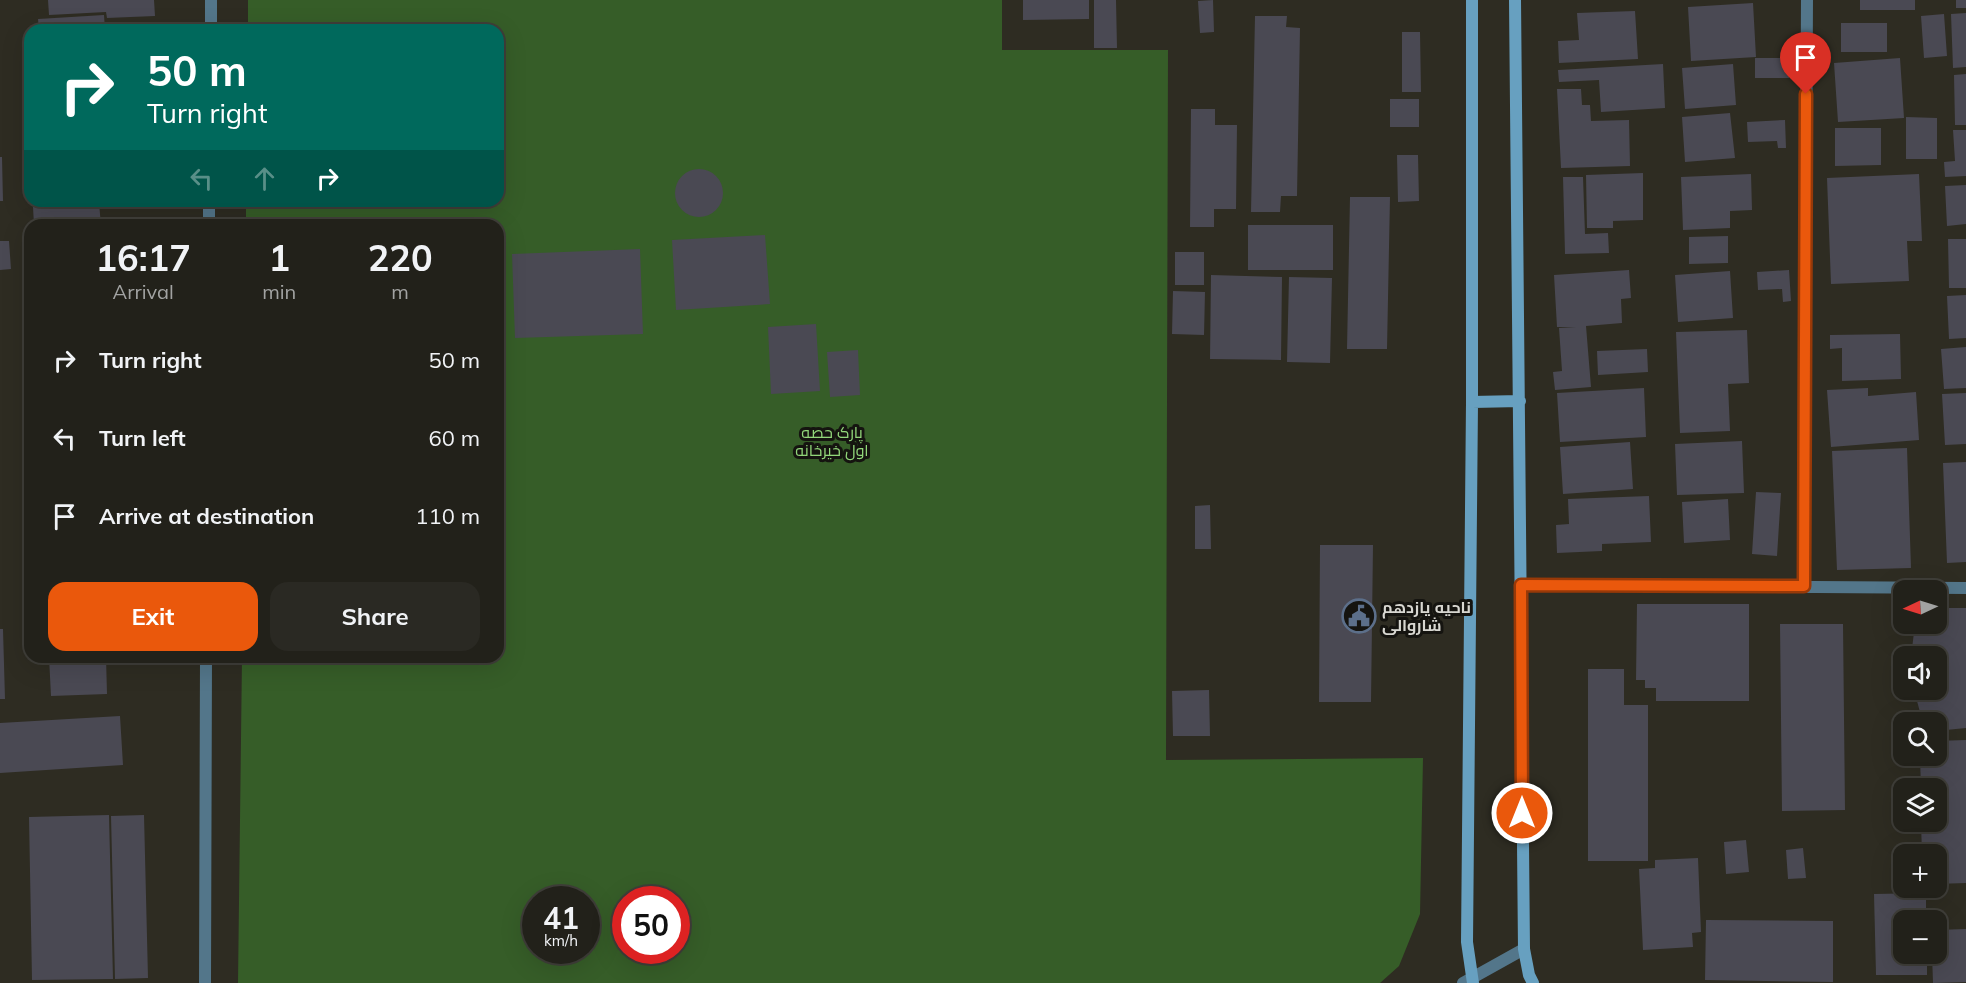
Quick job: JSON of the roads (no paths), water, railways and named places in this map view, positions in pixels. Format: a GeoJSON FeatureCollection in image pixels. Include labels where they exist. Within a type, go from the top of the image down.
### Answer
{"type":"FeatureCollection","features":[{"type":"Feature","properties":{"kind":"main road"},"geometry":{"type":"LineString","coordinates":[[1469,981],[1467,930],[1472,402],[1472,0]]}},
{"type":"Feature","properties":{"kind":"main road"},"geometry":{"type":"LineString","coordinates":[[1515,0],[1524,949],[1529,975],[1533,983]]}},
{"type":"Feature","properties":{"kind":"main road"},"geometry":{"type":"LineString","coordinates":[[1472,402],[1520,401]]}},
{"type":"Feature","properties":{"kind":"street"},"geometry":{"type":"LineString","coordinates":[[211,0],[211,24]]}},
{"type":"Feature","properties":{"kind":"street"},"geometry":{"type":"LineString","coordinates":[[1804,586],[1807,0]]}},
{"type":"Feature","properties":{"kind":"street"},"geometry":{"type":"LineString","coordinates":[[1521,585],[1966,588]]}},
{"type":"Feature","properties":{"kind":"street"},"geometry":{"type":"LineString","coordinates":[[205,983],[206,663]]}},
{"type":"Feature","properties":{"kind":"street"},"geometry":{"type":"LineString","coordinates":[[1469,981],[1524,949]]}},
{"type":"Feature","properties":{"kind":"place","name":"ناحیه یازدهم شاروالی"},"geometry":{"type":"Point","coordinates":[1359,616]}},
{"type":"Feature","properties":{"kind":"park label","name":"پارک حصه اول خیرخانه"},"geometry":{"type":"Point","coordinates":[832,441]}}]}
